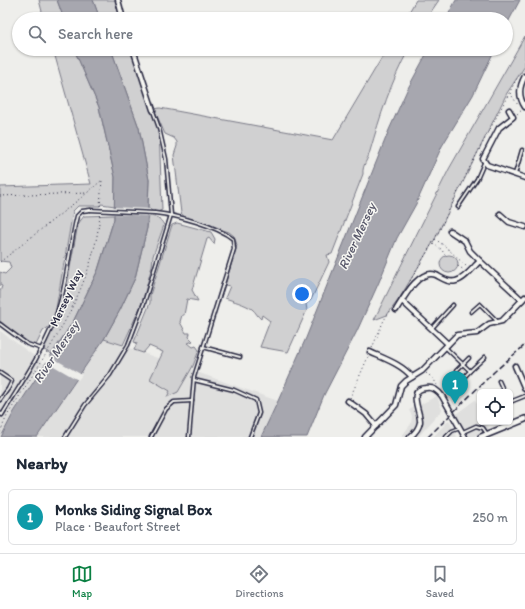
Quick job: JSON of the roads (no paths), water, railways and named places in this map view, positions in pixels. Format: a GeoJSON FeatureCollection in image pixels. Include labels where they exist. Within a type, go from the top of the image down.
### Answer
{"type":"FeatureCollection","features":[{"type":"Feature","properties":{"kind":"street"},"geometry":{"type":"LineString","coordinates":[[118,0],[121,12]]}},
{"type":"Feature","properties":{"kind":"street"},"geometry":{"type":"LineString","coordinates":[[135,56],[153,110]]}},
{"type":"Feature","properties":{"kind":"street"},"geometry":{"type":"LineString","coordinates":[[525,76],[520,90],[521,101],[525,108]]}},
{"type":"Feature","properties":{"kind":"street"},"geometry":{"type":"LineString","coordinates":[[509,110],[514,117],[499,128],[483,159],[487,165],[525,178]]}},
{"type":"Feature","properties":{"kind":"street"},"geometry":{"type":"LineString","coordinates":[[500,214],[509,222],[525,227]]}},
{"type":"Feature","properties":{"kind":"street"},"geometry":{"type":"LineString","coordinates":[[365,437],[396,405],[400,386],[422,371],[457,334],[477,333],[489,324],[502,321],[524,299],[480,261],[470,250],[465,241],[450,231]]}},
{"type":"Feature","properties":{"kind":"street"},"geometry":{"type":"LineString","coordinates":[[393,310],[418,279],[427,274],[434,274],[448,282],[455,282],[461,280],[480,261]]}},
{"type":"Feature","properties":{"kind":"street"},"geometry":{"type":"LineString","coordinates":[[402,300],[446,345]]}},
{"type":"Feature","properties":{"kind":"street"},"geometry":{"type":"LineString","coordinates":[[370,352],[400,366],[412,377]]}},
{"type":"Feature","properties":{"kind":"street"},"geometry":{"type":"LineString","coordinates":[[515,366],[525,389]]}},
{"type":"Feature","properties":{"kind":"street"},"geometry":{"type":"LineString","coordinates":[[519,375],[524,372]]}},
{"type":"Feature","properties":{"kind":"street"},"geometry":{"type":"LineString","coordinates":[[410,437],[418,429],[420,421],[415,400],[417,393],[424,388],[433,388],[438,391],[465,437]]}},
{"type":"Feature","properties":{"kind":"street"},"geometry":{"type":"LineString","coordinates":[[348,401],[366,414],[376,426]]}},
{"type":"Feature","properties":{"kind":"street"},"geometry":{"type":"LineString","coordinates":[[481,437],[525,419]]}},
{"type":"Feature","properties":{"kind":"lane"},"geometry":{"type":"LineString","coordinates":[[65,437],[85,405],[110,375],[128,345],[144,303],[171,215],[166,159],[153,110]]}},
{"type":"Feature","properties":{"kind":"lane"},"geometry":{"type":"LineString","coordinates":[[514,175],[522,150]]}},
{"type":"Feature","properties":{"kind":"lane"},"geometry":{"type":"LineString","coordinates":[[458,207],[477,179],[485,162]]}},
{"type":"Feature","properties":{"kind":"lane"},"geometry":{"type":"LineString","coordinates":[[0,413],[2,415],[42,349],[54,323],[62,294],[77,216],[82,211],[90,210],[171,215],[225,232],[233,239],[234,250],[194,380],[189,437]]}},
{"type":"Feature","properties":{"kind":"lane"},"geometry":{"type":"LineString","coordinates":[[471,312],[480,304],[498,322]]}},
{"type":"Feature","properties":{"kind":"lane"},"geometry":{"type":"LineString","coordinates":[[431,329],[453,305]]}},
{"type":"Feature","properties":{"kind":"lane"},"geometry":{"type":"LineString","coordinates":[[0,324],[26,344],[42,349]]}},
{"type":"Feature","properties":{"kind":"lane"},"geometry":{"type":"LineString","coordinates":[[446,345],[470,371]]}},
{"type":"Feature","properties":{"kind":"lane"},"geometry":{"type":"LineString","coordinates":[[203,347],[240,358]]}},
{"type":"Feature","properties":{"kind":"lane"},"geometry":{"type":"LineString","coordinates":[[454,388],[485,357]]}},
{"type":"Feature","properties":{"kind":"lane"},"geometry":{"type":"LineString","coordinates":[[457,370],[469,358]]}},
{"type":"Feature","properties":{"kind":"lane"},"geometry":{"type":"LineString","coordinates":[[0,373],[12,381],[0,400]]}},
{"type":"Feature","properties":{"kind":"lane"},"geometry":{"type":"LineString","coordinates":[[194,380],[234,390],[256,400],[259,413],[250,437]]}},
{"type":"Feature","properties":{"kind":"lane"},"geometry":{"type":"LineString","coordinates":[[499,381],[503,389]]}},
{"type":"Feature","properties":{"kind":"lane"},"geometry":{"type":"LineString","coordinates":[[513,401],[525,396]]}},
{"type":"Feature","properties":{"kind":"lane"},"geometry":{"type":"LineString","coordinates":[[151,437],[166,409],[174,402],[192,401]]}},
{"type":"Feature","properties":{"kind":"lane"},"geometry":{"type":"LineString","coordinates":[[446,437],[452,431],[476,426],[484,428],[487,434]]}},
{"type":"Feature","properties":{"kind":"water"},"geometry":{"type":"Polygon","coordinates":[[[57,0],[93,0],[97,12],[61,12],[57,0]]]}},
{"type":"Feature","properties":{"kind":"water"},"geometry":{"type":"Polygon","coordinates":[[[456,0],[520,0],[513,13],[450,12],[456,0]]]}},
{"type":"Feature","properties":{"kind":"water","name":"River Mersey"},"geometry":{"type":"Polygon","coordinates":[[[77,56],[113,56],[139,128],[149,180],[147,228],[135,278],[104,339],[37,437],[1,437],[14,412],[74,320],[98,270],[114,219],[115,177],[99,107],[77,56]]]}},
{"type":"Feature","properties":{"kind":"water","name":"River Mersey"},"geometry":{"type":"Polygon","coordinates":[[[425,56],[492,56],[473,95],[442,146],[416,204],[397,238],[357,331],[324,395],[307,437],[261,437],[306,338],[389,130],[407,90],[425,56]]]}},
{"type":"Feature","properties":{"kind":"railway"},"geometry":{"type":"LineString","coordinates":[[428,437],[494,372],[525,345]]}},
{"type":"Feature","properties":{"kind":"place","name":"Monks Siding Signal Box"},"geometry":{"type":"Point","coordinates":[455,404]}}]}
